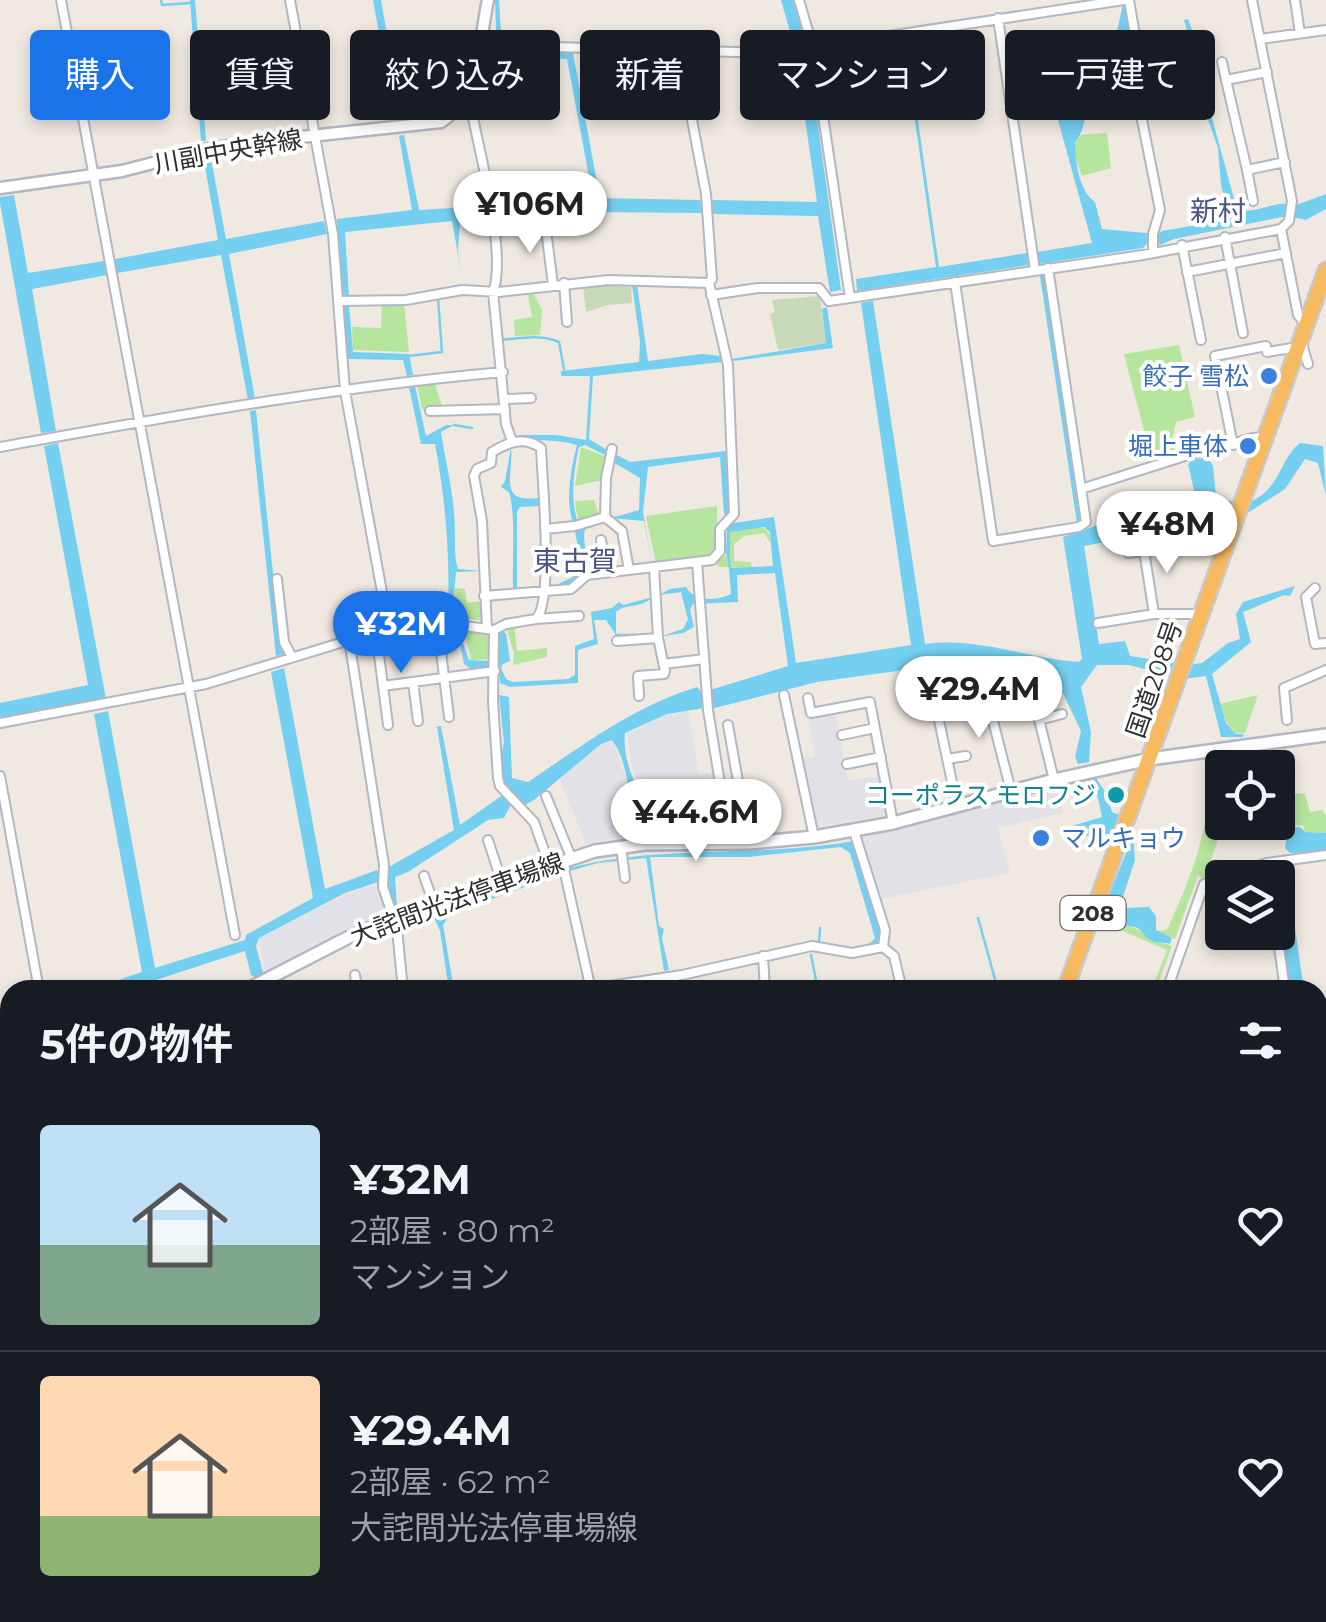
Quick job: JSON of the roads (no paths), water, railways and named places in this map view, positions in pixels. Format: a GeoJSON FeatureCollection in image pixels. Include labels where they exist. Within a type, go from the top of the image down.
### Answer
{"type":"FeatureCollection","features":[{"type":"Feature","properties":{"kind":"highway","name":"国道208号"},"geometry":{"type":"LineString","coordinates":[[1069,980],[1326,270]]}},
{"type":"Feature","properties":{"kind":"main road","name":"大詫間光法停車場線"},"geometry":{"type":"LineString","coordinates":[[265,980],[347,938],[561,860],[854,831],[1150,759],[1326,735]]}},
{"type":"Feature","properties":{"kind":"street"},"geometry":{"type":"LineString","coordinates":[[61,0],[235,935]]}},
{"type":"Feature","properties":{"kind":"street"},"geometry":{"type":"LineString","coordinates":[[290,0],[333,234],[345,391],[390,630]]}},
{"type":"Feature","properties":{"kind":"street"},"geometry":{"type":"LineString","coordinates":[[481,30],[488,0]]}},
{"type":"Feature","properties":{"kind":"street"},"geometry":{"type":"LineString","coordinates":[[800,0],[808,30]]}},
{"type":"Feature","properties":{"kind":"street"},"geometry":{"type":"LineString","coordinates":[[924,30],[1062,4],[1125,0],[1136,41],[1135,83],[1160,210],[1153,242]]}},
{"type":"Feature","properties":{"kind":"street"},"geometry":{"type":"LineString","coordinates":[[712,295],[758,288],[819,288],[826,301],[1048,268],[1153,242],[1182,245],[1281,229],[1289,221],[1292,201],[1252,0]]}},
{"type":"Feature","properties":{"kind":"street"},"geometry":{"type":"LineString","coordinates":[[1296,0],[1300,33]]}},
{"type":"Feature","properties":{"kind":"street"},"geometry":{"type":"LineString","coordinates":[[998,18],[1035,270]]}},
{"type":"Feature","properties":{"kind":"street"},"geometry":{"type":"LineString","coordinates":[[1260,39],[1326,30]]}},
{"type":"Feature","properties":{"kind":"street"},"geometry":{"type":"LineString","coordinates":[[1222,62],[1254,201]]}},
{"type":"Feature","properties":{"kind":"street"},"geometry":{"type":"LineString","coordinates":[[1226,80],[1267,72]]}},
{"type":"Feature","properties":{"kind":"street","name":"川副中央幹線"},"geometry":{"type":"LineString","coordinates":[[0,188],[94,176],[203,150],[444,120]]}},
{"type":"Feature","properties":{"kind":"street"},"geometry":{"type":"LineString","coordinates":[[473,120],[493,223],[497,281],[493,292],[503,406],[512,441]]}},
{"type":"Feature","properties":{"kind":"street"},"geometry":{"type":"LineString","coordinates":[[484,596],[571,589],[587,575],[718,556],[720,528],[735,510],[728,365],[709,283],[712,278],[706,194],[692,120]]}},
{"type":"Feature","properties":{"kind":"street"},"geometry":{"type":"LineString","coordinates":[[823,120],[850,298]]}},
{"type":"Feature","properties":{"kind":"street"},"geometry":{"type":"LineString","coordinates":[[1246,170],[1285,162]]}},
{"type":"Feature","properties":{"kind":"street"},"geometry":{"type":"LineString","coordinates":[[545,222],[553,285]]}},
{"type":"Feature","properties":{"kind":"street"},"geometry":{"type":"LineString","coordinates":[[1281,229],[1298,315],[1306,325]]}},
{"type":"Feature","properties":{"kind":"street"},"geometry":{"type":"LineString","coordinates":[[1224,237],[1243,333]]}},
{"type":"Feature","properties":{"kind":"street"},"geometry":{"type":"LineString","coordinates":[[1182,245],[1200,340]]}},
{"type":"Feature","properties":{"kind":"street"},"geometry":{"type":"LineString","coordinates":[[1187,272],[1286,253]]}},
{"type":"Feature","properties":{"kind":"street"},"geometry":{"type":"LineString","coordinates":[[954,282],[994,541],[1079,527],[1086,522],[1048,268]]}},
{"type":"Feature","properties":{"kind":"street"},"geometry":{"type":"LineString","coordinates":[[338,301],[406,300],[473,290],[493,292],[609,280],[709,283]]}},
{"type":"Feature","properties":{"kind":"street"},"geometry":{"type":"LineString","coordinates":[[564,284],[568,322]]}},
{"type":"Feature","properties":{"kind":"street"},"geometry":{"type":"LineString","coordinates":[[1234,446],[1214,356],[1266,346],[1267,352],[1299,346],[1308,364]]}},
{"type":"Feature","properties":{"kind":"street"},"geometry":{"type":"LineString","coordinates":[[0,447],[345,391],[502,372]]}},
{"type":"Feature","properties":{"kind":"street"},"geometry":{"type":"LineString","coordinates":[[430,411],[503,406],[531,398]]}},
{"type":"Feature","properties":{"kind":"street"},"geometry":{"type":"LineString","coordinates":[[1080,489],[1204,450],[1266,437]]}},
{"type":"Feature","properties":{"kind":"street"},"geometry":{"type":"LineString","coordinates":[[536,619],[542,614],[546,592],[541,448],[512,441],[492,452],[491,463],[476,469],[474,476],[482,521],[484,596],[495,671],[498,778],[561,860]]}},
{"type":"Feature","properties":{"kind":"street"},"geometry":{"type":"LineString","coordinates":[[605,516],[612,449]]}},
{"type":"Feature","properties":{"kind":"street"},"geometry":{"type":"LineString","coordinates":[[545,529],[577,526],[605,516]]}},
{"type":"Feature","properties":{"kind":"street"},"geometry":{"type":"LineString","coordinates":[[605,516],[622,531],[629,570]]}},
{"type":"Feature","properties":{"kind":"street"},"geometry":{"type":"LineString","coordinates":[[602,540],[608,572]]}},
{"type":"Feature","properties":{"kind":"street"},"geometry":{"type":"LineString","coordinates":[[1128,553],[1144,547],[1154,614]]}},
{"type":"Feature","properties":{"kind":"street"},"geometry":{"type":"LineString","coordinates":[[697,562],[706,692],[730,844]]}},
{"type":"Feature","properties":{"kind":"street"},"geometry":{"type":"LineString","coordinates":[[639,696],[638,676],[664,674],[654,568]]}},
{"type":"Feature","properties":{"kind":"street"},"geometry":{"type":"LineString","coordinates":[[276,579],[284,642],[292,658]]}},
{"type":"Feature","properties":{"kind":"street"},"geometry":{"type":"LineString","coordinates":[[1315,588],[1306,597],[1314,644],[1326,643]]}},
{"type":"Feature","properties":{"kind":"street"},"geometry":{"type":"LineString","coordinates":[[1098,622],[1154,614],[1201,614]]}},
{"type":"Feature","properties":{"kind":"street"},"geometry":{"type":"LineString","coordinates":[[0,723],[188,688],[376,632],[443,623],[491,629],[536,619],[578,616]]}},
{"type":"Feature","properties":{"kind":"street"},"geometry":{"type":"LineString","coordinates":[[376,632],[388,725]]}},
{"type":"Feature","properties":{"kind":"street"},"geometry":{"type":"LineString","coordinates":[[617,641],[658,638]]}},
{"type":"Feature","properties":{"kind":"street"},"geometry":{"type":"LineString","coordinates":[[349,639],[402,980]]}},
{"type":"Feature","properties":{"kind":"street"},"geometry":{"type":"LineString","coordinates":[[379,651],[440,644],[449,717]]}},
{"type":"Feature","properties":{"kind":"street"},"geometry":{"type":"LineString","coordinates":[[664,664],[704,659]]}},
{"type":"Feature","properties":{"kind":"street"},"geometry":{"type":"LineString","coordinates":[[1287,720],[1284,688],[1326,670]]}},
{"type":"Feature","properties":{"kind":"street"},"geometry":{"type":"LineString","coordinates":[[383,686],[495,671]]}},
{"type":"Feature","properties":{"kind":"street"},"geometry":{"type":"LineString","coordinates":[[413,682],[418,721]]}},
{"type":"Feature","properties":{"kind":"street"},"geometry":{"type":"LineString","coordinates":[[983,682],[1012,791]]}},
{"type":"Feature","properties":{"kind":"street"},"geometry":{"type":"LineString","coordinates":[[911,690],[932,687],[957,806]]}},
{"type":"Feature","properties":{"kind":"street"},"geometry":{"type":"LineString","coordinates":[[1031,687],[1054,780]]}},
{"type":"Feature","properties":{"kind":"street"},"geometry":{"type":"LineString","coordinates":[[784,696],[814,837]]}},
{"type":"Feature","properties":{"kind":"street"},"geometry":{"type":"LineString","coordinates":[[808,698],[811,713],[870,702],[893,823]]}},
{"type":"Feature","properties":{"kind":"street"},"geometry":{"type":"LineString","coordinates":[[938,715],[957,712]]}},
{"type":"Feature","properties":{"kind":"street"},"geometry":{"type":"LineString","coordinates":[[1039,720],[1062,714]]}},
{"type":"Feature","properties":{"kind":"street"},"geometry":{"type":"LineString","coordinates":[[728,725],[749,843]]}},
{"type":"Feature","properties":{"kind":"street"},"geometry":{"type":"LineString","coordinates":[[842,735],[876,728]]}},
{"type":"Feature","properties":{"kind":"street"},"geometry":{"type":"LineString","coordinates":[[947,760],[966,756]]}},
{"type":"Feature","properties":{"kind":"street"},"geometry":{"type":"LineString","coordinates":[[847,764],[881,757]]}},
{"type":"Feature","properties":{"kind":"street"},"geometry":{"type":"LineString","coordinates":[[0,776],[36,980]]}},
{"type":"Feature","properties":{"kind":"street"},"geometry":{"type":"LineString","coordinates":[[546,796],[586,980]]}},
{"type":"Feature","properties":{"kind":"street"},"geometry":{"type":"LineString","coordinates":[[854,831],[885,930],[883,947]]}},
{"type":"Feature","properties":{"kind":"street"},"geometry":{"type":"LineString","coordinates":[[488,840],[501,880]]}},
{"type":"Feature","properties":{"kind":"street"},"geometry":{"type":"LineString","coordinates":[[622,854],[625,878]]}},
{"type":"Feature","properties":{"kind":"street"},"geometry":{"type":"LineString","coordinates":[[1292,860],[1326,855]]}},
{"type":"Feature","properties":{"kind":"street"},"geometry":{"type":"LineString","coordinates":[[424,876],[434,904]]}},
{"type":"Feature","properties":{"kind":"street"},"geometry":{"type":"LineString","coordinates":[[1170,980],[1205,884]]}},
{"type":"Feature","properties":{"kind":"street"},"geometry":{"type":"LineString","coordinates":[[648,980],[812,946],[852,953],[883,947]]}},
{"type":"Feature","properties":{"kind":"street"},"geometry":{"type":"LineString","coordinates":[[883,947],[894,956],[900,980]]}},
{"type":"Feature","properties":{"kind":"street"},"geometry":{"type":"LineString","coordinates":[[1279,950],[1284,980]]}},
{"type":"Feature","properties":{"kind":"street"},"geometry":{"type":"LineString","coordinates":[[763,956],[764,980]]}},
{"type":"Feature","properties":{"kind":"street"},"geometry":{"type":"LineString","coordinates":[[355,975],[356,980]]}},
{"type":"Feature","properties":{"kind":"water"},"geometry":{"type":"Polygon","coordinates":[[[190,0],[195,0],[197,30],[192,30],[190,0]]]}},
{"type":"Feature","properties":{"kind":"water"},"geometry":{"type":"Polygon","coordinates":[[[373,0],[381,0],[386,30],[378,30],[373,0]]]}},
{"type":"Feature","properties":{"kind":"water"},"geometry":{"type":"Polygon","coordinates":[[[495,0],[499,0],[501,30],[496,30],[495,0]]]}},
{"type":"Feature","properties":{"kind":"water"},"geometry":{"type":"Polygon","coordinates":[[[781,0],[793,0],[802,30],[789,30],[781,0]]]}},
{"type":"Feature","properties":{"kind":"water"},"geometry":{"type":"Polygon","coordinates":[[[1123,4],[1125,4],[1128,30],[1117,30],[1123,4]]]}},
{"type":"Feature","properties":{"kind":"water"},"geometry":{"type":"Polygon","coordinates":[[[560,52],[573,53],[580,91],[580,120],[585,120],[600,198],[700,200],[702,213],[587,212],[548,219],[545,215],[497,218],[495,205],[593,198],[567,59],[560,59],[560,52]]]}},
{"type":"Feature","properties":{"kind":"water"},"geometry":{"type":"Polygon","coordinates":[[[199,120],[204,120],[206,141],[201,141],[199,120]]]}},
{"type":"Feature","properties":{"kind":"water"},"geometry":{"type":"Polygon","coordinates":[[[805,120],[817,120],[841,290],[830,292],[818,216],[713,214],[712,200],[817,202],[805,120]]]}},
{"type":"Feature","properties":{"kind":"water"},"geometry":{"type":"Polygon","coordinates":[[[915,120],[939,267],[1027,253],[1029,265],[857,291],[856,279],[936,267],[915,120]]]}},
{"type":"Feature","properties":{"kind":"water"},"geometry":{"type":"Polygon","coordinates":[[[1058,120],[1083,120],[1075,142],[1076,158],[1079,175],[1095,202],[1102,229],[1157,234],[1230,219],[1221,185],[1218,148],[1208,120],[1213,120],[1237,210],[1296,205],[1326,194],[1326,209],[1306,220],[1287,216],[1160,245],[1157,239],[1150,240],[1143,248],[1039,264],[1037,252],[1092,243],[1058,120]]]}},
{"type":"Feature","properties":{"kind":"water"},"geometry":{"type":"Polygon","coordinates":[[[404,135],[419,210],[483,206],[485,219],[460,223],[458,251],[462,276],[452,221],[345,232],[349,296],[342,296],[337,219],[412,210],[399,136],[404,135]]]}},
{"type":"Feature","properties":{"kind":"water"},"geometry":{"type":"Polygon","coordinates":[[[211,159],[226,239],[324,221],[327,234],[229,254],[255,399],[248,400],[221,255],[117,273],[115,259],[218,240],[204,161],[211,159]]]}},
{"type":"Feature","properties":{"kind":"water"},"geometry":{"type":"Polygon","coordinates":[[[14,195],[28,273],[104,261],[107,275],[32,289],[56,431],[41,433],[0,203],[0,197],[14,195]]]}},
{"type":"Feature","properties":{"kind":"water"},"geometry":{"type":"Polygon","coordinates":[[[1044,275],[1080,521],[1077,523],[1040,276],[1044,275]]]}},
{"type":"Feature","properties":{"kind":"water"},"geometry":{"type":"Polygon","coordinates":[[[632,284],[637,284],[648,361],[702,354],[722,356],[722,362],[593,376],[589,439],[607,450],[605,455],[585,445],[579,447],[573,497],[579,527],[605,523],[586,526],[586,564],[570,585],[558,588],[573,577],[578,554],[569,500],[577,445],[517,438],[556,435],[586,440],[590,376],[561,376],[561,371],[639,362],[632,284]]]}},
{"type":"Feature","properties":{"kind":"water"},"geometry":{"type":"Polygon","coordinates":[[[873,301],[925,644],[963,643],[1079,662],[1082,659],[1063,537],[1147,508],[1196,500],[1188,464],[1193,459],[1208,458],[1213,466],[1216,497],[1234,502],[1230,515],[1084,546],[1099,644],[1125,641],[1130,656],[1188,665],[1202,663],[1228,643],[1240,639],[1236,614],[1243,602],[1295,586],[1290,596],[1243,612],[1251,642],[1212,674],[1226,723],[1243,737],[1221,737],[1206,676],[1183,679],[1129,665],[1097,665],[1081,687],[1091,732],[1089,762],[1078,764],[1075,757],[1081,731],[1060,687],[1043,679],[1001,674],[954,680],[933,666],[817,682],[715,708],[704,703],[704,708],[667,714],[625,733],[630,771],[652,833],[637,834],[623,761],[612,740],[601,744],[534,800],[525,805],[515,797],[504,818],[488,820],[395,877],[397,907],[392,907],[387,868],[454,830],[437,727],[441,726],[460,825],[504,794],[506,788],[500,763],[504,742],[499,695],[509,697],[512,778],[528,782],[609,728],[674,695],[697,687],[703,694],[709,693],[788,666],[775,573],[737,575],[738,602],[693,604],[690,610],[694,627],[662,636],[683,629],[688,619],[681,592],[659,595],[686,587],[700,598],[720,598],[731,594],[729,568],[773,566],[770,532],[764,527],[730,532],[730,554],[726,554],[727,524],[774,517],[796,663],[911,645],[861,303],[873,301]]]}},
{"type":"Feature","properties":{"kind":"water"},"geometry":{"type":"Polygon","coordinates":[[[343,305],[349,305],[353,352],[409,354],[413,375],[407,376],[403,360],[348,359],[343,305]]]}},
{"type":"Feature","properties":{"kind":"water"},"geometry":{"type":"Polygon","coordinates":[[[827,307],[833,348],[732,359],[826,343],[822,309],[827,307]]]}},
{"type":"Feature","properties":{"kind":"water"},"geometry":{"type":"Polygon","coordinates":[[[415,386],[426,436],[454,425],[441,432],[453,503],[456,563],[458,569],[481,571],[456,572],[452,616],[448,615],[446,529],[439,466],[435,444],[421,444],[409,387],[415,386]]]}},
{"type":"Feature","properties":{"kind":"water"},"geometry":{"type":"Polygon","coordinates":[[[256,410],[281,650],[286,653],[276,656],[250,411],[256,410]]]}},
{"type":"Feature","properties":{"kind":"water"},"geometry":{"type":"Polygon","coordinates":[[[58,443],[106,699],[0,718],[0,703],[88,685],[44,446],[58,443]]]}},
{"type":"Feature","properties":{"kind":"water"},"geometry":{"type":"Polygon","coordinates":[[[1300,443],[1323,446],[1326,496],[1318,463],[1305,459],[1285,489],[1243,516],[1249,502],[1267,490],[1300,443]]]}},
{"type":"Feature","properties":{"kind":"water"},"geometry":{"type":"Polygon","coordinates":[[[511,447],[512,491],[517,496],[538,498],[540,506],[520,507],[517,512],[517,591],[489,594],[488,590],[513,589],[511,501],[509,492],[501,487],[511,447]]]}},
{"type":"Feature","properties":{"kind":"water"},"geometry":{"type":"Polygon","coordinates":[[[726,451],[730,509],[727,516],[720,457],[648,467],[643,512],[652,563],[644,521],[611,518],[639,510],[640,478],[611,461],[615,454],[630,462],[726,451]]]}},
{"type":"Feature","properties":{"kind":"water"},"geometry":{"type":"Polygon","coordinates":[[[653,597],[616,612],[616,635],[606,620],[594,620],[598,644],[578,650],[578,683],[510,687],[500,683],[501,631],[506,633],[510,661],[501,668],[506,679],[568,679],[575,675],[575,646],[594,639],[591,612],[612,608],[619,602],[623,605],[653,597]]]}},
{"type":"Feature","properties":{"kind":"water"},"geometry":{"type":"Polygon","coordinates":[[[450,627],[458,629],[469,660],[490,661],[491,668],[472,670],[464,664],[460,643],[446,639],[454,634],[450,627]]]}},
{"type":"Feature","properties":{"kind":"water"},"geometry":{"type":"Polygon","coordinates":[[[284,668],[325,889],[377,870],[381,877],[378,882],[345,893],[259,938],[256,946],[264,976],[251,975],[245,951],[156,980],[119,980],[142,972],[94,714],[108,711],[155,968],[245,940],[246,935],[313,898],[271,672],[284,668]]]}},
{"type":"Feature","properties":{"kind":"water"},"geometry":{"type":"Polygon","coordinates":[[[1096,778],[1112,812],[1132,820],[1135,860],[1122,900],[1125,908],[1149,907],[1156,916],[1156,930],[1172,938],[1170,944],[1155,942],[1138,929],[1122,927],[1111,920],[1105,905],[1128,848],[1126,836],[1083,836],[1070,832],[1069,827],[1102,817],[1088,780],[1096,778]]]}},
{"type":"Feature","properties":{"kind":"water"},"geometry":{"type":"Polygon","coordinates":[[[1295,827],[1305,832],[1326,833],[1326,851],[1290,853],[1285,848],[1286,840],[1295,840],[1295,827]]]}},
{"type":"Feature","properties":{"kind":"water"},"geometry":{"type":"Polygon","coordinates":[[[853,841],[882,936],[879,944],[868,946],[875,938],[850,853],[841,847],[749,857],[650,857],[659,926],[664,929],[662,938],[669,970],[664,971],[646,858],[598,863],[570,871],[569,868],[604,861],[639,856],[782,849],[853,841]]]}},
{"type":"Feature","properties":{"kind":"water"},"geometry":{"type":"Polygon","coordinates":[[[560,870],[561,874],[450,914],[443,925],[452,980],[447,980],[440,931],[433,915],[560,870]]]}},
{"type":"Feature","properties":{"kind":"water"},"geometry":{"type":"Polygon","coordinates":[[[1295,928],[1303,980],[1289,980],[1284,950],[1295,950],[1295,928]]]}},
{"type":"Feature","properties":{"kind":"waterway"},"geometry":{"type":"LineString","coordinates":[[161,0],[162,5],[190,3]]}},
{"type":"Feature","properties":{"kind":"waterway"},"geometry":{"type":"LineString","coordinates":[[611,284],[631,285]]}},
{"type":"Feature","properties":{"kind":"waterway"},"geometry":{"type":"LineString","coordinates":[[409,356],[442,352],[438,298]]}},
{"type":"Feature","properties":{"kind":"waterway"},"geometry":{"type":"LineString","coordinates":[[502,340],[538,337],[559,342],[564,369]]}},
{"type":"Feature","properties":{"kind":"waterway"},"geometry":{"type":"LineString","coordinates":[[454,425],[472,428]]}},
{"type":"Feature","properties":{"kind":"waterway"},"geometry":{"type":"LineString","coordinates":[[728,554],[730,568]]}},
{"type":"Feature","properties":{"kind":"waterway"},"geometry":{"type":"LineString","coordinates":[[616,635],[649,635]]}},
{"type":"Feature","properties":{"kind":"waterway"},"geometry":{"type":"LineString","coordinates":[[978,918],[995,980]]}},
{"type":"Feature","properties":{"kind":"waterway"},"geometry":{"type":"LineString","coordinates":[[819,942],[820,928]]}},
{"type":"Feature","properties":{"kind":"waterway"},"geometry":{"type":"LineString","coordinates":[[811,955],[816,980]]}},
{"type":"Feature","properties":{"kind":"place","name":"餃子 雪松"},"geometry":{"type":"Point","coordinates":[1269,376]}},
{"type":"Feature","properties":{"kind":"place","name":"堀上車体"},"geometry":{"type":"Point","coordinates":[1248,446]}},
{"type":"Feature","properties":{"kind":"place","name":"コーポラス モロフジ"},"geometry":{"type":"Point","coordinates":[1116,795]}},
{"type":"Feature","properties":{"kind":"place","name":"マルキョウ"},"geometry":{"type":"Point","coordinates":[1041,838]}},
{"type":"Feature","properties":{"kind":"district","name":"新村"},"geometry":{"type":"Point","coordinates":[1218,211]}},
{"type":"Feature","properties":{"kind":"district","name":"東古賀"},"geometry":{"type":"Point","coordinates":[575,561]}}]}
